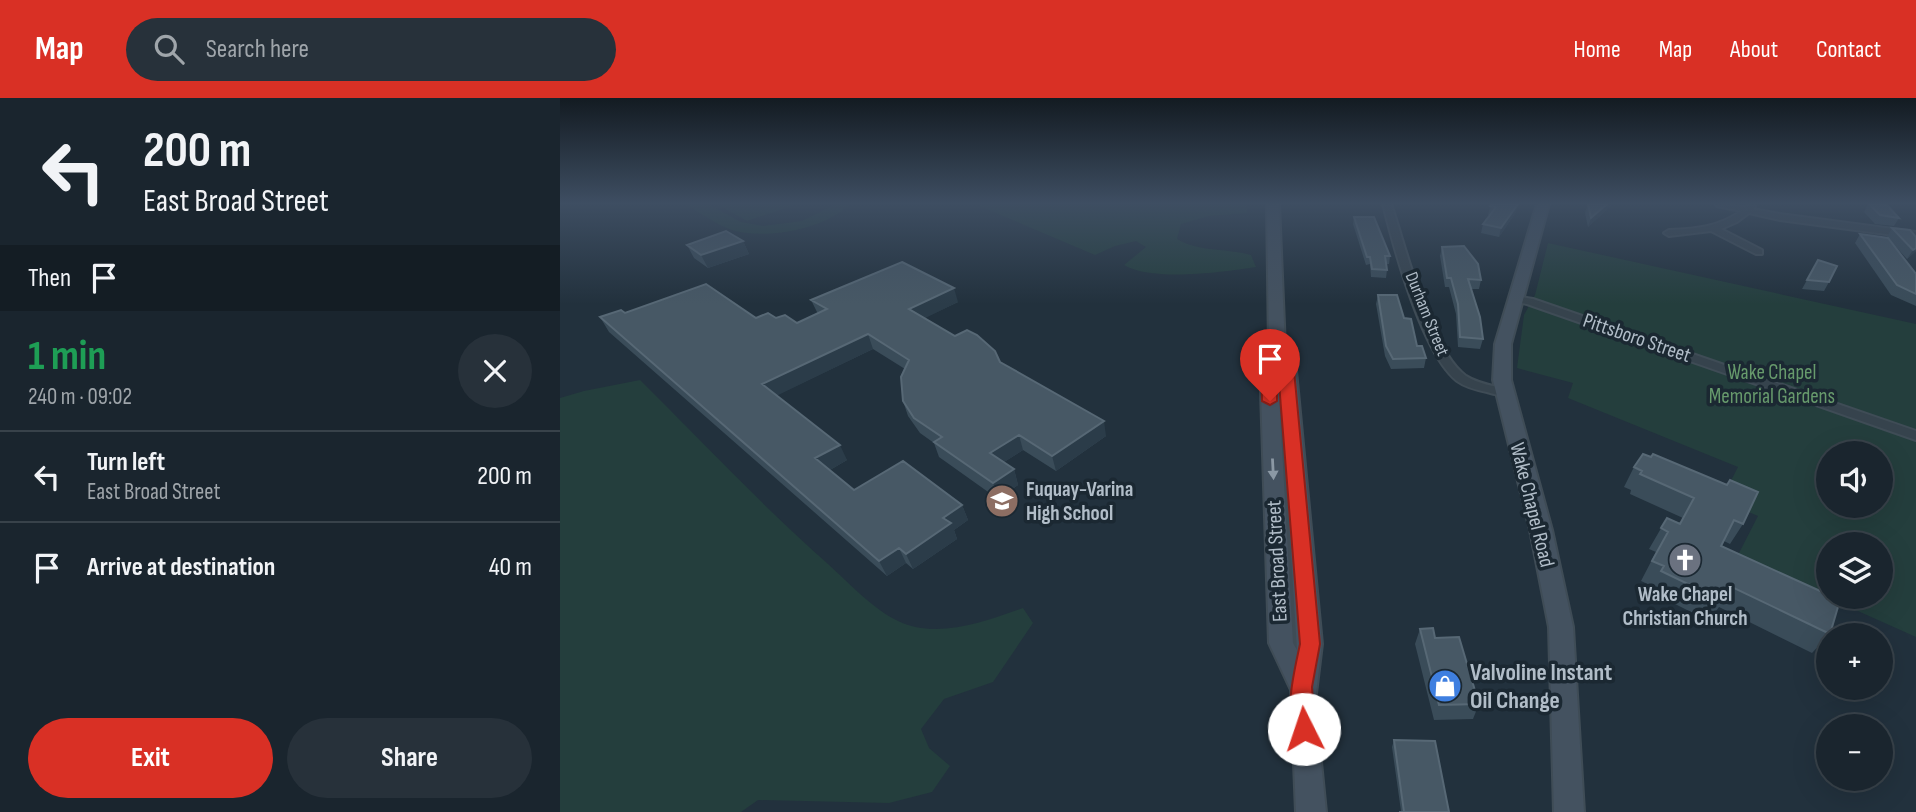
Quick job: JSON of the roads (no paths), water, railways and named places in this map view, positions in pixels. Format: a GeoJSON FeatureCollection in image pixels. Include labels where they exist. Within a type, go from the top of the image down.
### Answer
{"type":"FeatureCollection","features":[{"type":"Feature","properties":{"kind":"main road","name":"East Broad Street"},"geometry":{"type":"LineString","coordinates":[[1274,237],[1277,349],[1268,360],[1281,643],[1302,687],[1311,812]]}},
{"type":"Feature","properties":{"kind":"main road","name":"Wake Chapel Road"},"geometry":{"type":"LineString","coordinates":[[1533,237],[1503,344],[1503,392],[1541,530],[1560,627],[1569,812]]}},
{"type":"Feature","properties":{"kind":"street","name":"Durham Street"},"geometry":{"type":"LineString","coordinates":[[1398,237],[1429,329],[1443,359],[1461,378],[1503,392]]}},
{"type":"Feature","properties":{"kind":"street"},"geometry":{"type":"LineString","coordinates":[[1730,237],[1759,252]]}},
{"type":"Feature","properties":{"kind":"street","name":"Pittsboro Street"},"geometry":{"type":"LineString","coordinates":[[1515,299],[1529,301],[1916,436]]}},
{"type":"Feature","properties":{"kind":"place","name":"Fuquay-Varina High School"},"geometry":{"type":"Point","coordinates":[1002,501]}},
{"type":"Feature","properties":{"kind":"place","name":"Wake Chapel Christian Church"},"geometry":{"type":"Point","coordinates":[1685,560]}},
{"type":"Feature","properties":{"kind":"place","name":"Valvoline Instant Oil Change"},"geometry":{"type":"Point","coordinates":[1445,686]}},
{"type":"Feature","properties":{"kind":"park label","name":"Wake Chapel Memorial Gardens"},"geometry":{"type":"Point","coordinates":[1772,384]}}]}
